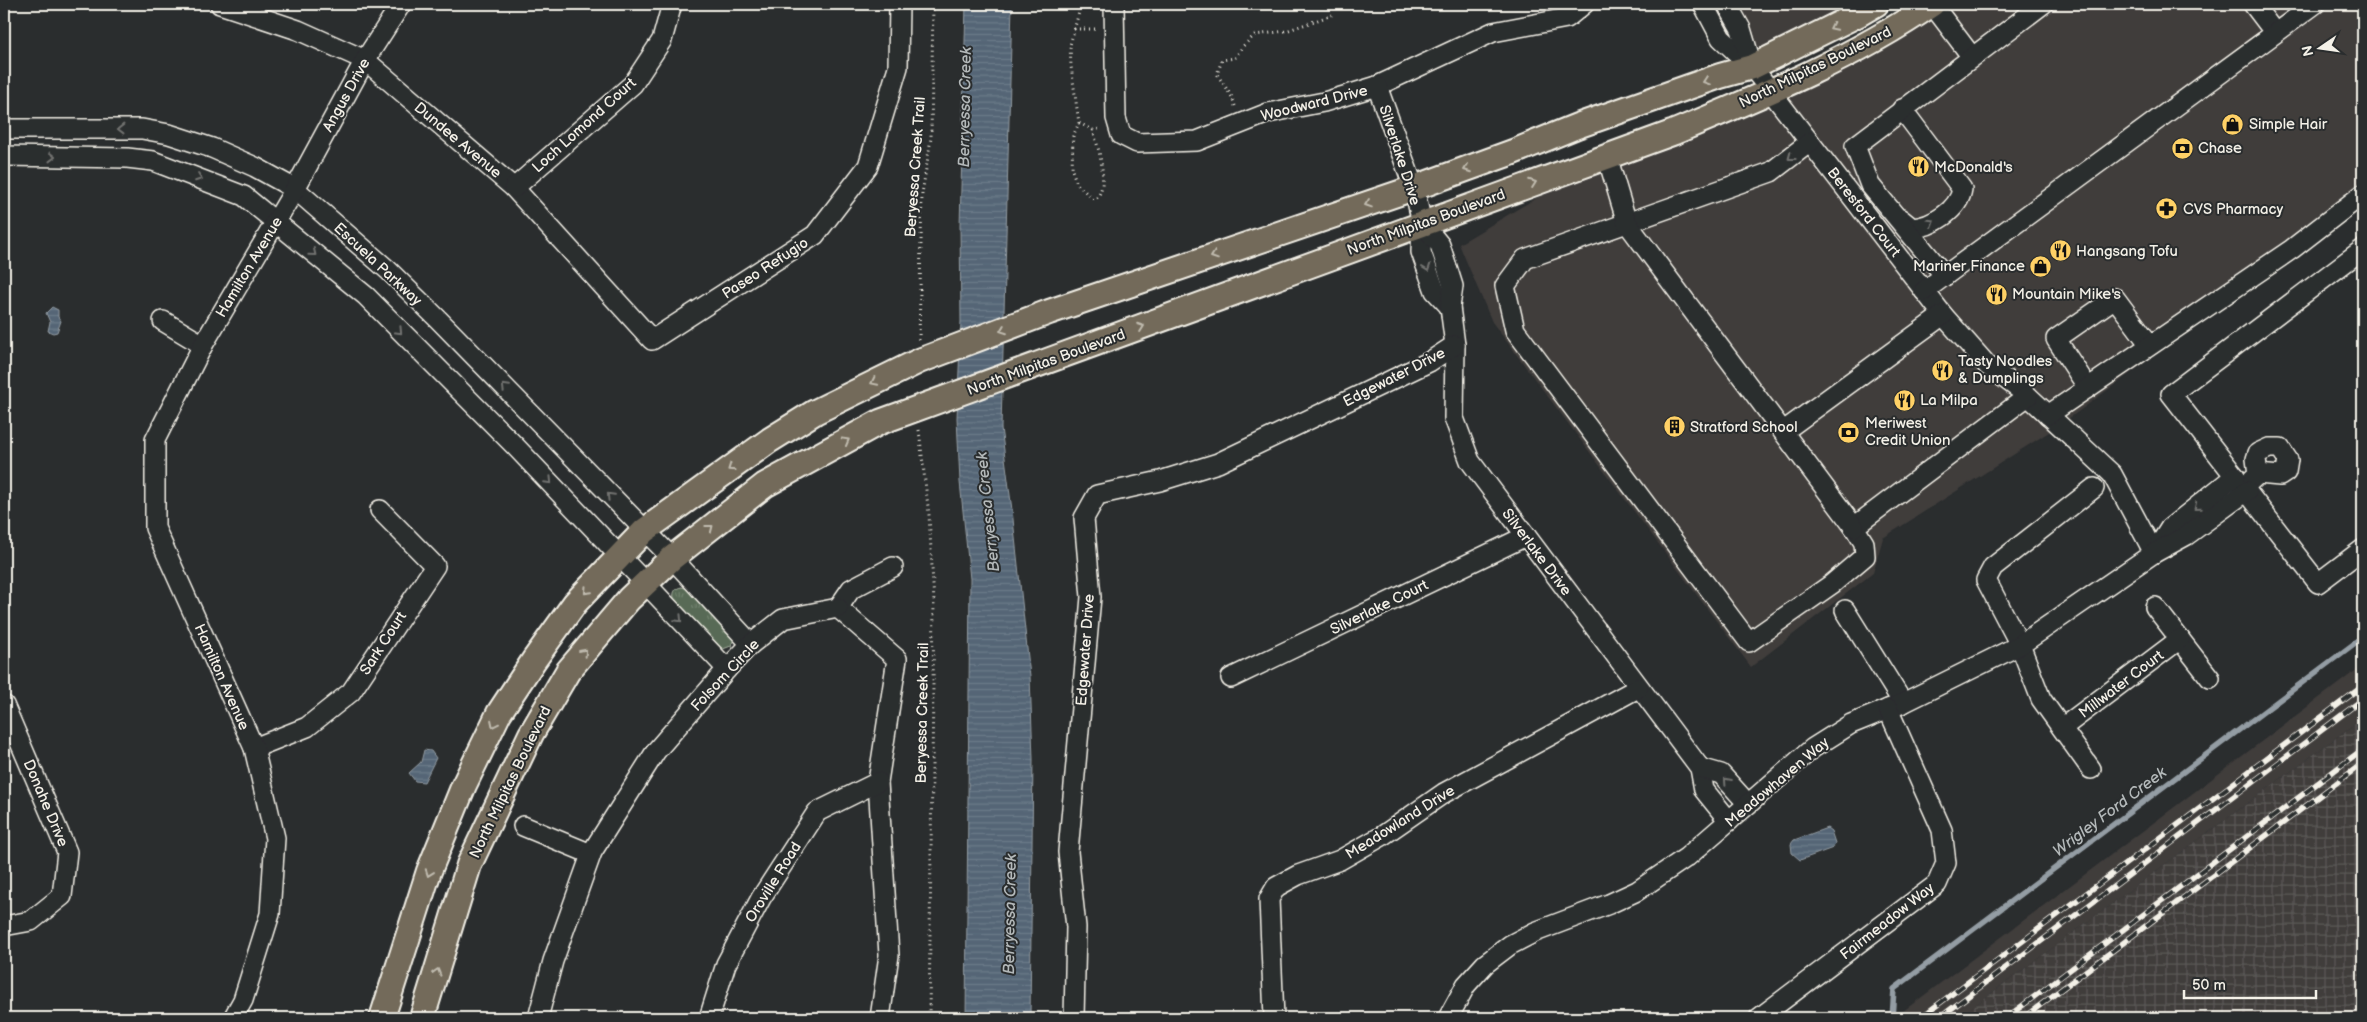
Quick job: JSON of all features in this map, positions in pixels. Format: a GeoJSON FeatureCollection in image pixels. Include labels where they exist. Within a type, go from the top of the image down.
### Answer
{"type":"FeatureCollection","features":[{"type":"Feature","properties":{"kind":"main road","name":"North Milpitas Boulevard"},"geometry":{"type":"LineString","coordinates":[[382,1018],[429,871],[464,786],[499,713],[575,603],[620,555],[644,531],[763,445],[815,412],[919,361],[1048,312],[1414,188],[1513,152],[1577,126],[1720,76],[1752,67],[1876,4]]}},
{"type":"Feature","properties":{"kind":"main road","name":"North Milpitas Boulevard"},"geometry":{"type":"LineString","coordinates":[[422,1018],[469,866],[531,734],[568,671],[645,584],[672,558],[765,485],[880,422],[1672,133],[1771,92],[1902,24],[1932,4]]}},
{"type":"Feature","properties":{"kind":"street","name":"Dundee Avenue"},"geometry":{"type":"LineString","coordinates":[[220,4],[298,30],[365,60],[514,188],[652,340]]}},
{"type":"Feature","properties":{"kind":"street","name":"Angus Drive"},"geometry":{"type":"LineString","coordinates":[[295,189],[365,60],[401,4]]}},
{"type":"Feature","properties":{"kind":"street","name":"Loch Lomond Court"},"geometry":{"type":"LineString","coordinates":[[514,188],[632,84],[662,40],[672,4]]}},
{"type":"Feature","properties":{"kind":"street","name":"Paseo Refugio"},"geometry":{"type":"LineString","coordinates":[[652,340],[815,235],[868,166],[898,67],[899,4]]}},
{"type":"Feature","properties":{"kind":"street"},"geometry":{"type":"LineString","coordinates":[[1114,4],[1114,29]]}},
{"type":"Feature","properties":{"kind":"street","name":"Woodward Drive"},"geometry":{"type":"LineString","coordinates":[[1114,29],[1116,118],[1121,135],[1137,143],[1197,141],[1268,113],[1324,102],[1377,86],[1493,32],[1567,18],[1584,4]]}},
{"type":"Feature","properties":{"kind":"street"},"geometry":{"type":"LineString","coordinates":[[1703,4],[1721,38],[1752,67]]}},
{"type":"Feature","properties":{"kind":"street"},"geometry":{"type":"LineString","coordinates":[[1727,4],[1741,29],[1752,67]]}},
{"type":"Feature","properties":{"kind":"street"},"geometry":{"type":"LineString","coordinates":[[1932,4],[1972,57]]}},
{"type":"Feature","properties":{"kind":"street"},"geometry":{"type":"LineString","coordinates":[[1945,276],[1870,185],[1854,146],[2042,4]]}},
{"type":"Feature","properties":{"kind":"street"},"geometry":{"type":"LineString","coordinates":[[2253,4],[2275,33]]}},
{"type":"Feature","properties":{"kind":"street"},"geometry":{"type":"LineString","coordinates":[[1924,291],[2315,4]]}},
{"type":"Feature","properties":{"kind":"street","name":"Beresford Court"},"geometry":{"type":"LineString","coordinates":[[1752,67],[1924,291],[1988,366],[2028,396],[2112,474],[2154,553]]}},
{"type":"Feature","properties":{"kind":"street","name":"Silverlake Drive"},"geometry":{"type":"LineString","coordinates":[[1377,86],[1414,188],[1422,223],[1440,245],[1452,286],[1450,307],[1455,345],[1454,418],[1476,472],[1700,768],[1704,790],[1729,820]]}},
{"type":"Feature","properties":{"kind":"street"},"geometry":{"type":"LineString","coordinates":[[1891,210],[1912,228],[1922,228],[1957,204],[1962,189],[1902,110]]}},
{"type":"Feature","properties":{"kind":"street","name":"Escuela Parkway"},"geometry":{"type":"LineString","coordinates":[[4,129],[142,129],[169,134],[212,148],[255,167],[295,189],[388,270],[672,558],[751,644]]}},
{"type":"Feature","properties":{"kind":"street"},"geometry":{"type":"LineString","coordinates":[[1607,156],[1627,223],[1784,431],[1864,543],[1865,556],[1832,584],[1748,642],[1515,330],[1505,286],[1525,259],[1627,223],[1772,172],[1810,142]]}},
{"type":"Feature","properties":{"kind":"street"},"geometry":{"type":"LineString","coordinates":[[4,156],[126,158],[153,161],[244,196],[366,296],[515,446],[727,669]]}},
{"type":"Feature","properties":{"kind":"street","name":"Hamilton Avenue"},"geometry":{"type":"LineString","coordinates":[[233,1018],[243,1000],[270,914],[275,838],[254,748],[155,528],[155,440],[203,345],[295,189]]}},
{"type":"Feature","properties":{"kind":"street"},"geometry":{"type":"LineString","coordinates":[[2048,415],[2292,249],[2363,194]]}},
{"type":"Feature","properties":{"kind":"street"},"geometry":{"type":"LineString","coordinates":[[2363,249],[2171,394],[2318,583],[2363,549]]}},
{"type":"Feature","properties":{"kind":"street"},"geometry":{"type":"LineString","coordinates":[[2088,388],[2056,340],[2115,298],[2150,345]]}},
{"type":"Feature","properties":{"kind":"street"},"geometry":{"type":"LineString","coordinates":[[1784,431],[1943,315]]}},
{"type":"Feature","properties":{"kind":"street"},"geometry":{"type":"LineString","coordinates":[[163,321],[203,345]]}},
{"type":"Feature","properties":{"kind":"street","name":"Edgewater Drive"},"geometry":{"type":"LineString","coordinates":[[1074,1018],[1076,927],[1068,852],[1091,597],[1084,518],[1097,495],[1160,481],[1218,463],[1429,362],[1455,345]]}},
{"type":"Feature","properties":{"kind":"street"},"geometry":{"type":"LineString","coordinates":[[1854,527],[2028,396]]}},
{"type":"Feature","properties":{"kind":"street","name":"Meadowhaven Way"},"geometry":{"type":"LineString","coordinates":[[1448,1018],[1466,985],[1485,964],[1510,945],[1535,932],[1609,904],[1637,891],[1687,857],[1813,748],[1851,724],[1895,706],[2020,645],[2154,553],[2187,535],[2242,485],[2258,474]]}},
{"type":"Feature","properties":{"kind":"street"},"geometry":{"type":"LineString","coordinates":[[2091,769],[2040,699],[2020,645],[1986,580],[1993,566],[2094,488]]}},
{"type":"Feature","properties":{"kind":"street","name":"Sark Court"},"geometry":{"type":"LineString","coordinates":[[254,748],[307,727],[351,692],[435,566],[380,510]]}},
{"type":"Feature","properties":{"kind":"street","name":"Silverlake Court"},"geometry":{"type":"LineString","coordinates":[[1231,678],[1526,536]]}},
{"type":"Feature","properties":{"kind":"street"},"geometry":{"type":"LineString","coordinates":[[880,1018],[890,955],[878,782],[898,659],[838,608],[851,588],[892,567]]}},
{"type":"Feature","properties":{"kind":"street"},"geometry":{"type":"LineString","coordinates":[[2155,607],[2210,678]]}},
{"type":"Feature","properties":{"kind":"street","name":"Folsom Circle"},"geometry":{"type":"LineString","coordinates":[[538,1018],[553,961],[591,854],[656,751],[751,644],[783,619],[838,608]]}},
{"type":"Feature","properties":{"kind":"street","name":"Fairmeadow Way"},"geometry":{"type":"LineString","coordinates":[[1759,1018],[1937,884],[1946,863],[1942,830],[1895,706],[1845,610]]}},
{"type":"Feature","properties":{"kind":"street","name":"Millwater Court"},"geometry":{"type":"LineString","coordinates":[[2062,728],[2180,639]]}},
{"type":"Feature","properties":{"kind":"street","name":"Meadowland Drive"},"geometry":{"type":"LineString","coordinates":[[1274,1018],[1269,899],[1276,887],[1348,855],[1382,836],[1444,793],[1638,688]]}},
{"type":"Feature","properties":{"kind":"street","name":"Donahe Drive"},"geometry":{"type":"LineString","coordinates":[[4,705],[67,852],[62,896],[30,922],[4,926]]}},
{"type":"Feature","properties":{"kind":"street"},"geometry":{"type":"LineString","coordinates":[[1700,768],[1721,774],[1748,804]]}},
{"type":"Feature","properties":{"kind":"street","name":"Oroville Road"},"geometry":{"type":"LineString","coordinates":[[709,1018],[726,964],[760,898],[817,812],[878,782]]}},
{"type":"Feature","properties":{"kind":"street"},"geometry":{"type":"LineString","coordinates":[[522,826],[591,854]]}},
{"type":"Feature","properties":{"kind":"path","name":"Beryessa Creek Trail"},"geometry":{"type":"LineString","coordinates":[[919,361],[922,194],[931,138],[933,4]]}},
{"type":"Feature","properties":{"kind":"path"},"geometry":{"type":"LineString","coordinates":[[1078,4],[1079,12],[1070,46],[1078,123],[1073,136],[1072,170],[1077,184],[1093,199],[1096,199],[1099,196],[1103,176],[1093,130]]}},
{"type":"Feature","properties":{"kind":"path"},"geometry":{"type":"LineString","coordinates":[[1240,124],[1232,97],[1217,74],[1222,60],[1235,58],[1243,46],[1255,35],[1286,31],[1332,15]]}},
{"type":"Feature","properties":{"kind":"path"},"geometry":{"type":"LineString","coordinates":[[1074,29],[1114,29]]}},
{"type":"Feature","properties":{"kind":"path","name":"Beryessa Creek Trail"},"geometry":{"type":"LineString","coordinates":[[916,409],[929,515],[934,602],[929,1018]]}},
{"type":"Feature","properties":{"kind":"shaded area"},"geometry":{"type":"Polygon","coordinates":[[[1727,4],[1876,4],[1752,67],[1727,4]]]}},
{"type":"Feature","properties":{"kind":"shaded area"},"geometry":{"type":"Polygon","coordinates":[[[1932,4],[2363,4],[2363,202],[2060,425],[1883,538],[1873,573],[1751,667],[1492,322],[1459,244],[1607,156],[1932,4]]]}},
{"type":"Feature","properties":{"kind":"shaded area"},"geometry":{"type":"Polygon","coordinates":[[[2363,665],[2363,718],[1958,1018],[1894,1018],[2363,665]]]}},
{"type":"Feature","properties":{"kind":"shaded area"},"geometry":{"type":"Polygon","coordinates":[[[2363,718],[2363,1018],[1957,1018],[1974,1006],[2363,718]]]}},
{"type":"Feature","properties":{"kind":"green space"},"geometry":{"type":"Polygon","coordinates":[[[682,587],[687,589],[731,634],[734,638],[731,646],[723,649],[720,647],[675,601],[674,592],[682,587]]]}},
{"type":"Feature","properties":{"kind":"water","name":"Berryessa Creek"},"geometry":{"type":"Polygon","coordinates":[[[966,4],[1012,4],[1001,428],[1030,676],[1033,759],[1030,1018],[966,1018],[970,579],[960,482],[957,418],[961,321],[960,225],[966,4]]]}},
{"type":"Feature","properties":{"kind":"water"},"geometry":{"type":"Polygon","coordinates":[[[52,307],[58,310],[58,317],[61,321],[57,332],[53,333],[48,331],[50,322],[46,313],[52,307]]]}},
{"type":"Feature","properties":{"kind":"water"},"geometry":{"type":"Polygon","coordinates":[[[424,750],[431,751],[436,758],[424,782],[415,781],[409,773],[421,762],[424,750]]]}},
{"type":"Feature","properties":{"kind":"water"},"geometry":{"type":"Polygon","coordinates":[[[1827,828],[1831,831],[1835,843],[1833,848],[1800,860],[1792,853],[1791,844],[1794,840],[1827,828]]]}},
{"type":"Feature","properties":{"kind":"waterway","name":"Wrigley Ford Creek"},"geometry":{"type":"LineString","coordinates":[[1892,1018],[1894,989],[2363,637]]}},
{"type":"Feature","properties":{"kind":"railway"},"geometry":{"type":"LineString","coordinates":[[1920,1018],[2363,686]]}},
{"type":"Feature","properties":{"kind":"railway"},"geometry":{"type":"LineString","coordinates":[[1939,1018],[2363,699]]}},
{"type":"Feature","properties":{"kind":"railway"},"geometry":{"type":"LineString","coordinates":[[2006,1018],[2363,749]]}},
{"type":"Feature","properties":{"kind":"railway"},"geometry":{"type":"LineString","coordinates":[[2023,1018],[2363,763]]}},
{"type":"Feature","properties":{"kind":"place","name":"Simple Hair"},"geometry":{"type":"Point","coordinates":[2233,124]}},
{"type":"Feature","properties":{"kind":"place","name":"Chase"},"geometry":{"type":"Point","coordinates":[2182,148]}},
{"type":"Feature","properties":{"kind":"place","name":"McDonald's"},"geometry":{"type":"Point","coordinates":[1918,167]}},
{"type":"Feature","properties":{"kind":"place","name":"CVS Pharmacy"},"geometry":{"type":"Point","coordinates":[2167,209]}},
{"type":"Feature","properties":{"kind":"place","name":"Hangsang Tofu"},"geometry":{"type":"Point","coordinates":[2060,251]}},
{"type":"Feature","properties":{"kind":"place","name":"Mariner Finance"},"geometry":{"type":"Point","coordinates":[2041,266]}},
{"type":"Feature","properties":{"kind":"place","name":"Mountain Mike's"},"geometry":{"type":"Point","coordinates":[1996,294]}},
{"type":"Feature","properties":{"kind":"place","name":"Tasty Noodles & Dumplings"},"geometry":{"type":"Point","coordinates":[1942,370]}},
{"type":"Feature","properties":{"kind":"place","name":"La Milpa"},"geometry":{"type":"Point","coordinates":[1904,400]}},
{"type":"Feature","properties":{"kind":"place","name":"Stratford School"},"geometry":{"type":"Point","coordinates":[1674,427]}},
{"type":"Feature","properties":{"kind":"place","name":"Meriwest Credit Union"},"geometry":{"type":"Point","coordinates":[1849,432]}}]}
